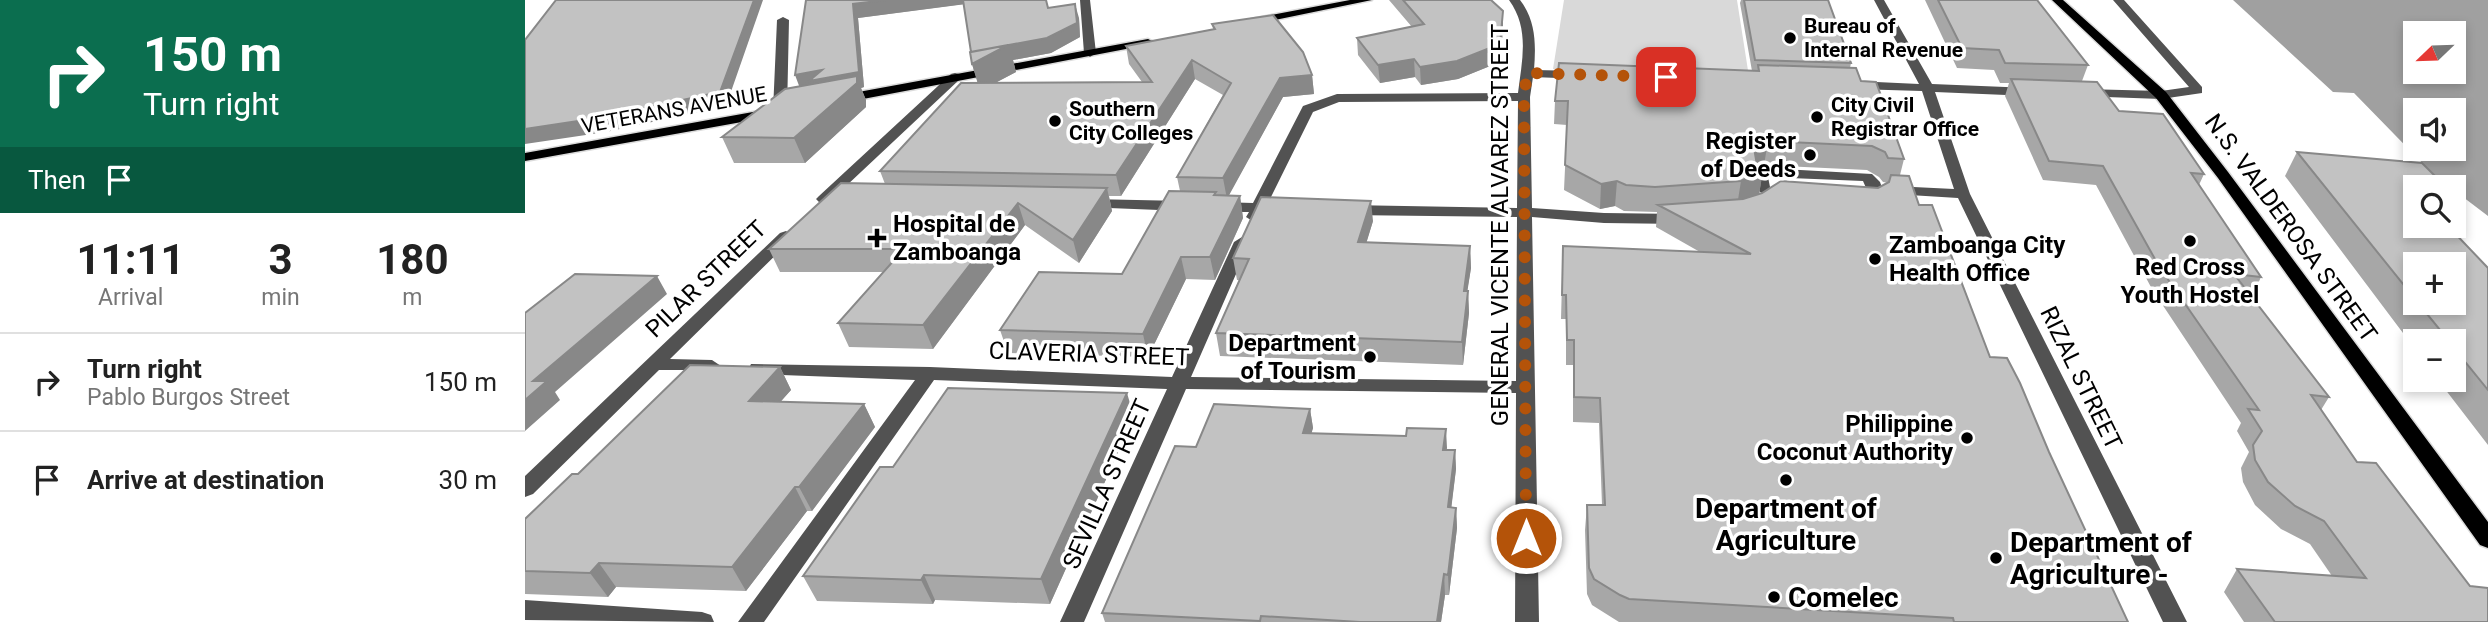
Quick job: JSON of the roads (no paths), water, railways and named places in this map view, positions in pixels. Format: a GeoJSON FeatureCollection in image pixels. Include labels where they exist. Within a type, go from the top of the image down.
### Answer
{"type":"FeatureCollection","features":[{"type":"Feature","properties":{"kind":"main road"},"geometry":{"type":"LineString","coordinates":[[1235,25],[1367,0]]}},
{"type":"Feature","properties":{"kind":"main road","name":"N.S. VALDEROSA STREET"},"geometry":{"type":"LineString","coordinates":[[2057,0],[2161,95],[2223,175],[2488,539]]}},
{"type":"Feature","properties":{"kind":"main road"},"geometry":{"type":"LineString","coordinates":[[834,100],[1156,40]]}},
{"type":"Feature","properties":{"kind":"main road","name":"VETERANS AVENUE"},"geometry":{"type":"LineString","coordinates":[[525,157],[787,109]]}},
{"type":"Feature","properties":{"kind":"street"},"geometry":{"type":"LineString","coordinates":[[1085,0],[1090,53]]}},
{"type":"Feature","properties":{"kind":"street","name":"GENERAL VICENTE ALVAREZ STREET"},"geometry":{"type":"LineString","coordinates":[[1514,0],[1523,9],[1529,24],[1524,97],[1527,622]]}},
{"type":"Feature","properties":{"kind":"street","name":"RIZAL STREET"},"geometry":{"type":"LineString","coordinates":[[1879,0],[1927,89],[1963,194],[2175,622]]}},
{"type":"Feature","properties":{"kind":"street"},"geometry":{"type":"LineString","coordinates":[[2065,93],[2161,95],[2198,90],[2118,0]]}},
{"type":"Feature","properties":{"kind":"street"},"geometry":{"type":"LineString","coordinates":[[783,20],[787,109]]}},
{"type":"Feature","properties":{"kind":"street"},"geometry":{"type":"LineString","coordinates":[[1527,73],[1597,75]]}},
{"type":"Feature","properties":{"kind":"street","name":"PILAR STREET"},"geometry":{"type":"LineString","coordinates":[[525,489],[955,77]]}},
{"type":"Feature","properties":{"kind":"street"},"geometry":{"type":"LineString","coordinates":[[1845,85],[2038,92]]}},
{"type":"Feature","properties":{"kind":"street","name":"SEVILLA STREET"},"geometry":{"type":"LineString","coordinates":[[1073,622],[1258,208],[1308,108],[1337,98],[1524,97]]}},
{"type":"Feature","properties":{"kind":"street"},"geometry":{"type":"LineString","coordinates":[[1761,174],[1867,177],[1873,181],[1875,189],[1878,199],[1873,202],[1768,199],[1763,190],[1761,174]]}},
{"type":"Feature","properties":{"kind":"street"},"geometry":{"type":"LineString","coordinates":[[1875,189],[1963,194]]}},
{"type":"Feature","properties":{"kind":"street"},"geometry":{"type":"LineString","coordinates":[[827,197],[855,197]]}},
{"type":"Feature","properties":{"kind":"street"},"geometry":{"type":"LineString","coordinates":[[1077,203],[1298,209]]}},
{"type":"Feature","properties":{"kind":"street"},"geometry":{"type":"LineString","coordinates":[[1338,209],[1525,213],[1653,220],[1693,219]]}},
{"type":"Feature","properties":{"kind":"street","name":"CLAVERIA STREET"},"geometry":{"type":"LineString","coordinates":[[653,365],[1178,383],[1524,387]]}},
{"type":"Feature","properties":{"kind":"street"},"geometry":{"type":"LineString","coordinates":[[750,622],[930,373]]}},
{"type":"Feature","properties":{"kind":"street"},"geometry":{"type":"LineString","coordinates":[[525,610],[702,622]]}},
{"type":"Feature","properties":{"kind":"place","name":"Bureau of Internal Revenue"},"geometry":{"type":"Point","coordinates":[1790,38]}},
{"type":"Feature","properties":{"kind":"place","name":"City Civil Registrar Office"},"geometry":{"type":"Point","coordinates":[1817,117]}},
{"type":"Feature","properties":{"kind":"place","name":"Southern City Colleges"},"geometry":{"type":"Point","coordinates":[1055,121]}},
{"type":"Feature","properties":{"kind":"place","name":"Register of Deeds"},"geometry":{"type":"Point","coordinates":[1810,155]}},
{"type":"Feature","properties":{"kind":"place","name":"Hospital de Zamboanga"},"geometry":{"type":"Point","coordinates":[877,238]}},
{"type":"Feature","properties":{"kind":"place","name":"Red Cross Youth Hostel"},"geometry":{"type":"Point","coordinates":[2190,241]}},
{"type":"Feature","properties":{"kind":"place","name":"Zamboanga City Health Office"},"geometry":{"type":"Point","coordinates":[1875,259]}},
{"type":"Feature","properties":{"kind":"place","name":"Department of Tourism"},"geometry":{"type":"Point","coordinates":[1370,357]}},
{"type":"Feature","properties":{"kind":"place","name":"Philippine Coconut Authority"},"geometry":{"type":"Point","coordinates":[1967,438]}},
{"type":"Feature","properties":{"kind":"place","name":"Department of Agriculture"},"geometry":{"type":"Point","coordinates":[1786,480]}},
{"type":"Feature","properties":{"kind":"place","name":"Department of Agriculture -"},"geometry":{"type":"Point","coordinates":[1996,558]}},
{"type":"Feature","properties":{"kind":"place","name":"Comelec"},"geometry":{"type":"Point","coordinates":[1774,597]}}]}
